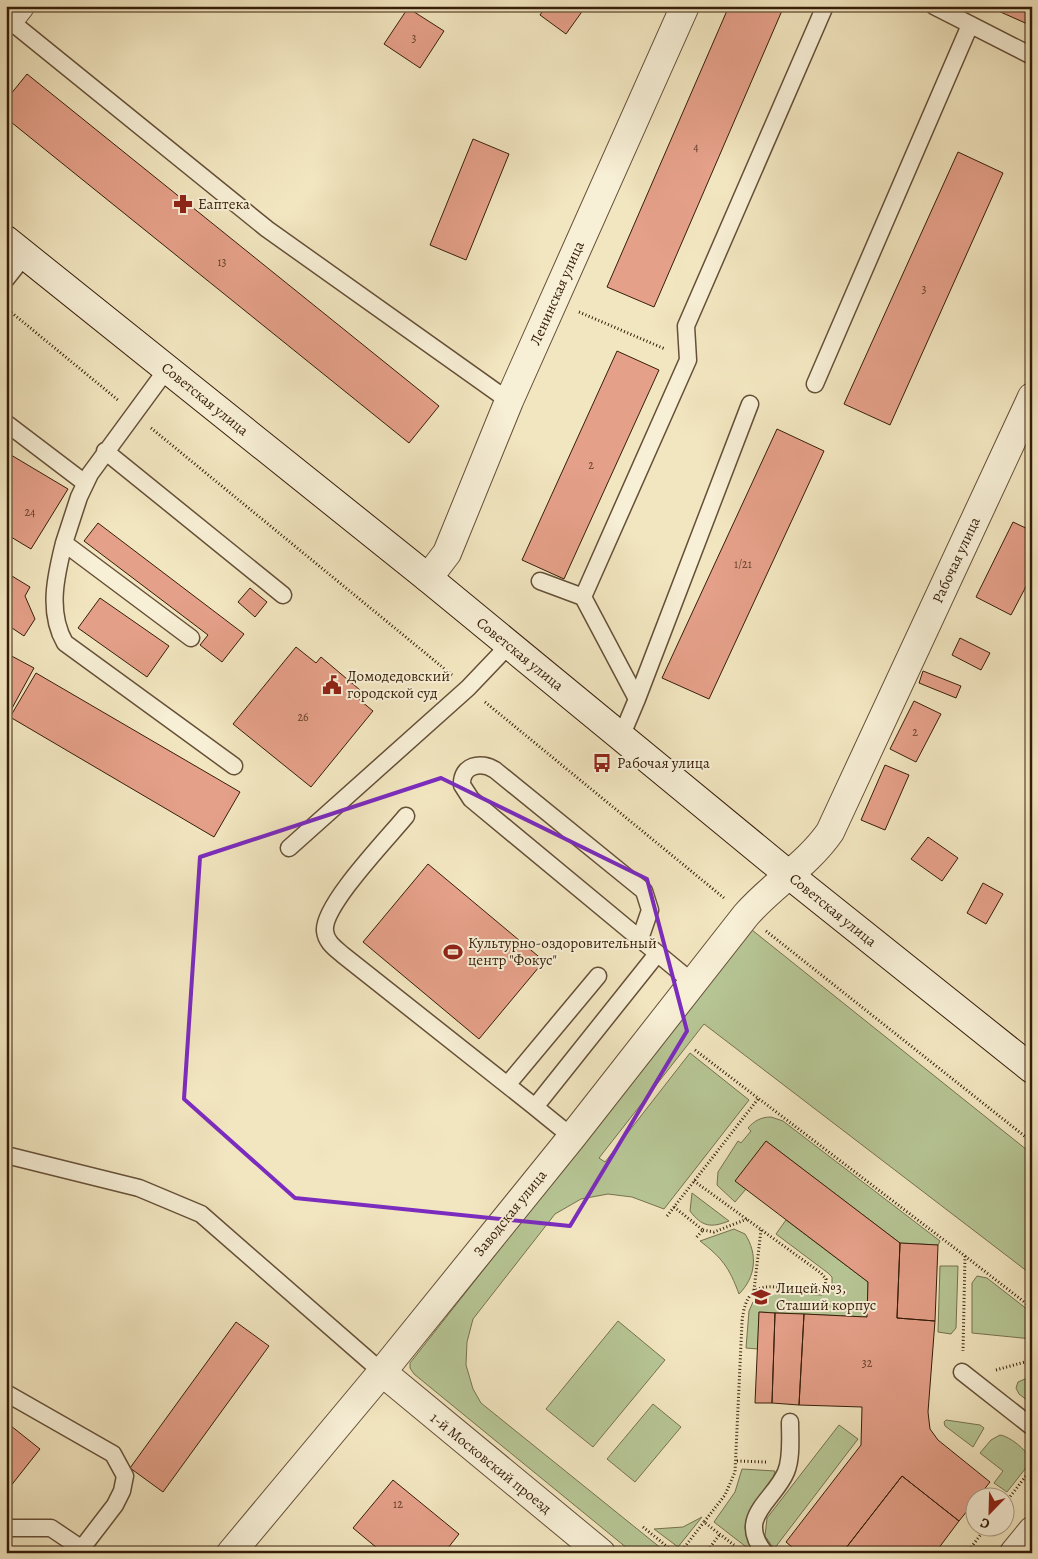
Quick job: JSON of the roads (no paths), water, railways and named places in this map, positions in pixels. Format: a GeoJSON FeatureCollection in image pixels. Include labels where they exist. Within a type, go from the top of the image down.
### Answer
{"type":"FeatureCollection","features":[{"type":"Feature","properties":{"kind":"street","name":"Ленинская улица"},"geometry":{"type":"LineString","coordinates":[[428,578],[447,553],[509,401],[685,6]]}},
{"type":"Feature","properties":{"kind":"street","name":"Советская улица"},"geometry":{"type":"LineString","coordinates":[[16,248],[428,578],[788,874],[1032,1069]]}},
{"type":"Feature","properties":{"kind":"street","name":"Рабочая улица"},"geometry":{"type":"LineString","coordinates":[[788,874],[814,853],[837,820],[1032,397]]}},
{"type":"Feature","properties":{"kind":"street","name":"Заводская улица"},"geometry":{"type":"LineString","coordinates":[[231,1553],[382,1372],[572,1137],[746,915],[788,874]]}},
{"type":"Feature","properties":{"kind":"street","name":"1-й Московский проезд"},"geometry":{"type":"LineString","coordinates":[[382,1372],[601,1553]]}},
{"type":"Feature","properties":{"kind":"street"},"geometry":{"type":"LineString","coordinates":[[1014,1553],[1032,1530]]}},
{"type":"Feature","properties":{"kind":"lane"},"geometry":{"type":"LineString","coordinates":[[583,597],[688,360],[686,326],[826,6]]}},
{"type":"Feature","properties":{"kind":"lane"},"geometry":{"type":"LineString","coordinates":[[934,6],[1032,56]]}},
{"type":"Feature","properties":{"kind":"lane"},"geometry":{"type":"LineString","coordinates":[[12,14],[267,229],[509,401]]}},
{"type":"Feature","properties":{"kind":"lane"},"geometry":{"type":"LineString","coordinates":[[815,384],[970,25]]}},
{"type":"Feature","properties":{"kind":"lane"},"geometry":{"type":"LineString","coordinates":[[6,279],[16,248]]}},
{"type":"Feature","properties":{"kind":"lane"},"geometry":{"type":"LineString","coordinates":[[168,369],[105,451],[85,484],[64,542],[57,569],[55,600],[58,626],[65,643],[234,766]]}},
{"type":"Feature","properties":{"kind":"lane"},"geometry":{"type":"LineString","coordinates":[[620,737],[637,699],[750,404]]}},
{"type":"Feature","properties":{"kind":"lane"},"geometry":{"type":"LineString","coordinates":[[6,423],[85,484]]}},
{"type":"Feature","properties":{"kind":"lane"},"geometry":{"type":"LineString","coordinates":[[105,451],[283,595]]}},
{"type":"Feature","properties":{"kind":"lane"},"geometry":{"type":"LineString","coordinates":[[64,542],[190,638]]}},
{"type":"Feature","properties":{"kind":"lane"},"geometry":{"type":"LineString","coordinates":[[540,582],[583,597],[637,699]]}},
{"type":"Feature","properties":{"kind":"lane"},"geometry":{"type":"LineString","coordinates":[[289,848],[468,688],[509,645]]}},
{"type":"Feature","properties":{"kind":"lane"},"geometry":{"type":"LineString","coordinates":[[640,940],[650,916],[649,903],[644,891],[494,770],[480,764],[472,766],[465,772],[462,785],[471,799],[640,940],[692,982]]}},
{"type":"Feature","properties":{"kind":"lane"},"geometry":{"type":"LineString","coordinates":[[406,816],[332,907],[326,922],[326,936],[329,942],[572,1137]]}},
{"type":"Feature","properties":{"kind":"lane"},"geometry":{"type":"LineString","coordinates":[[535,1107],[657,954]]}},
{"type":"Feature","properties":{"kind":"lane"},"geometry":{"type":"LineString","coordinates":[[508,1084],[598,976]]}},
{"type":"Feature","properties":{"kind":"lane"},"geometry":{"type":"LineString","coordinates":[[6,1155],[139,1188],[201,1214],[382,1372]]}},
{"type":"Feature","properties":{"kind":"lane"},"geometry":{"type":"LineString","coordinates":[[966,1374],[1032,1427]]}},
{"type":"Feature","properties":{"kind":"lane"},"geometry":{"type":"LineString","coordinates":[[6,1392],[114,1454],[125,1476],[122,1491],[115,1505],[85,1550],[51,1528],[6,1528]]}},
{"type":"Feature","properties":{"kind":"lane"},"geometry":{"type":"LineString","coordinates":[[765,1553],[756,1540],[756,1518],[761,1507],[786,1475],[789,1463],[790,1422]]}},
{"type":"Feature","properties":{"kind":"place","name":"Еаптека"},"geometry":{"type":"Point","coordinates":[183,204]}},
{"type":"Feature","properties":{"kind":"place","name":"Домодедовский городской суд"},"geometry":{"type":"Point","coordinates":[332,685]}},
{"type":"Feature","properties":{"kind":"place","name":"Рабочая улица"},"geometry":{"type":"Point","coordinates":[602,763]}},
{"type":"Feature","properties":{"kind":"place","name":"Культурно-оздоровительный центр \"Фокус\""},"geometry":{"type":"Point","coordinates":[453,952]}},
{"type":"Feature","properties":{"kind":"place","name":"Лицей №3, Сташий корпус"},"geometry":{"type":"Point","coordinates":[761,1297]}}]}
